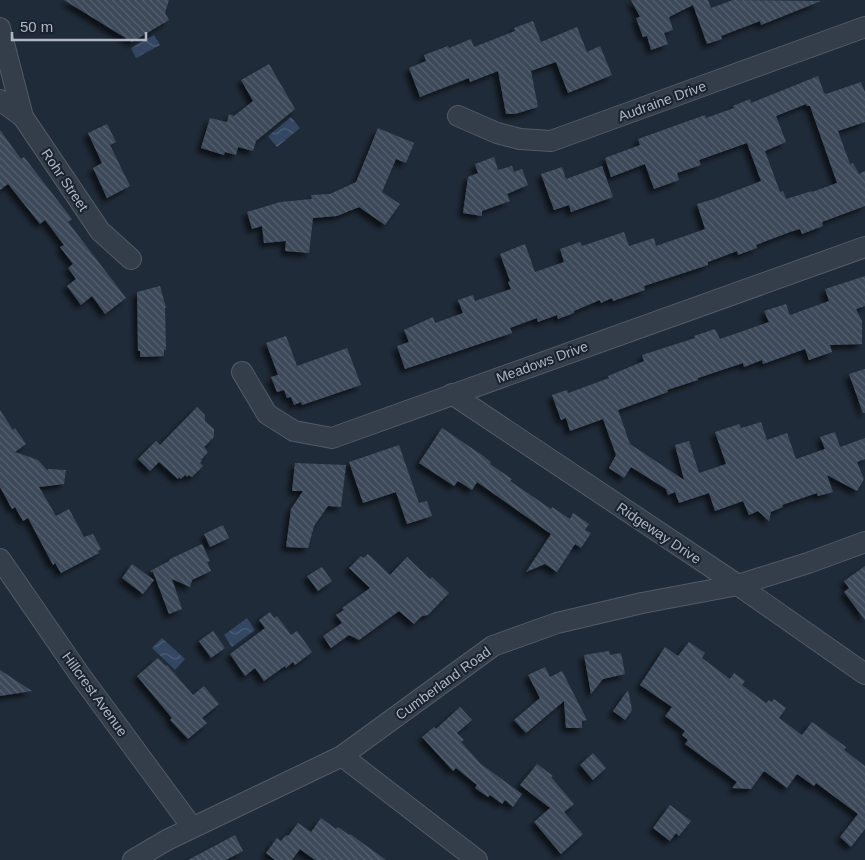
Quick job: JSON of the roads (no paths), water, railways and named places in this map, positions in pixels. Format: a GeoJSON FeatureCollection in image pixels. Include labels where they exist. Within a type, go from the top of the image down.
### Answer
{"type":"FeatureCollection","features":[{"type":"Feature","properties":{"kind":"street","name":"Audraine Drive"},"geometry":{"type":"LineString","coordinates":[[458,116],[497,133],[520,139],[551,141],[865,27]]}},
{"type":"Feature","properties":{"kind":"street"},"geometry":{"type":"LineString","coordinates":[[0,28],[23,117]]}},
{"type":"Feature","properties":{"kind":"street","name":"Rohr Street"},"geometry":{"type":"LineString","coordinates":[[0,100],[23,117],[100,231],[131,259]]}},
{"type":"Feature","properties":{"kind":"street","name":"Meadows Drive"},"geometry":{"type":"LineString","coordinates":[[242,372],[267,414],[294,431],[332,438],[865,247]]}},
{"type":"Feature","properties":{"kind":"street","name":"Ridgeway Drive"},"geometry":{"type":"LineString","coordinates":[[452,394],[738,585],[865,674]]}},
{"type":"Feature","properties":{"kind":"street","name":"Cumberland Road"},"geometry":{"type":"LineString","coordinates":[[133,860],[192,828],[342,756],[493,646],[556,623],[642,603],[738,585],[808,563],[865,542]]}},
{"type":"Feature","properties":{"kind":"street","name":"Hillcrest Avenue"},"geometry":{"type":"LineString","coordinates":[[0,559],[80,675],[192,828]]}},
{"type":"Feature","properties":{"kind":"street"},"geometry":{"type":"LineString","coordinates":[[342,756],[477,860]]}},
{"type":"Feature","properties":{"kind":"water"},"geometry":{"type":"Polygon","coordinates":[[[154,35],[160,45],[136,58],[131,48],[154,35]]]}},
{"type":"Feature","properties":{"kind":"water"},"geometry":{"type":"Polygon","coordinates":[[[291,117],[300,128],[277,147],[268,136],[291,117]]]}},
{"type":"Feature","properties":{"kind":"water"},"geometry":{"type":"Polygon","coordinates":[[[247,618],[255,630],[232,647],[224,635],[247,618]]]}},
{"type":"Feature","properties":{"kind":"water"},"geometry":{"type":"Polygon","coordinates":[[[162,638],[185,659],[175,670],[152,648],[162,638]]]}}]}
